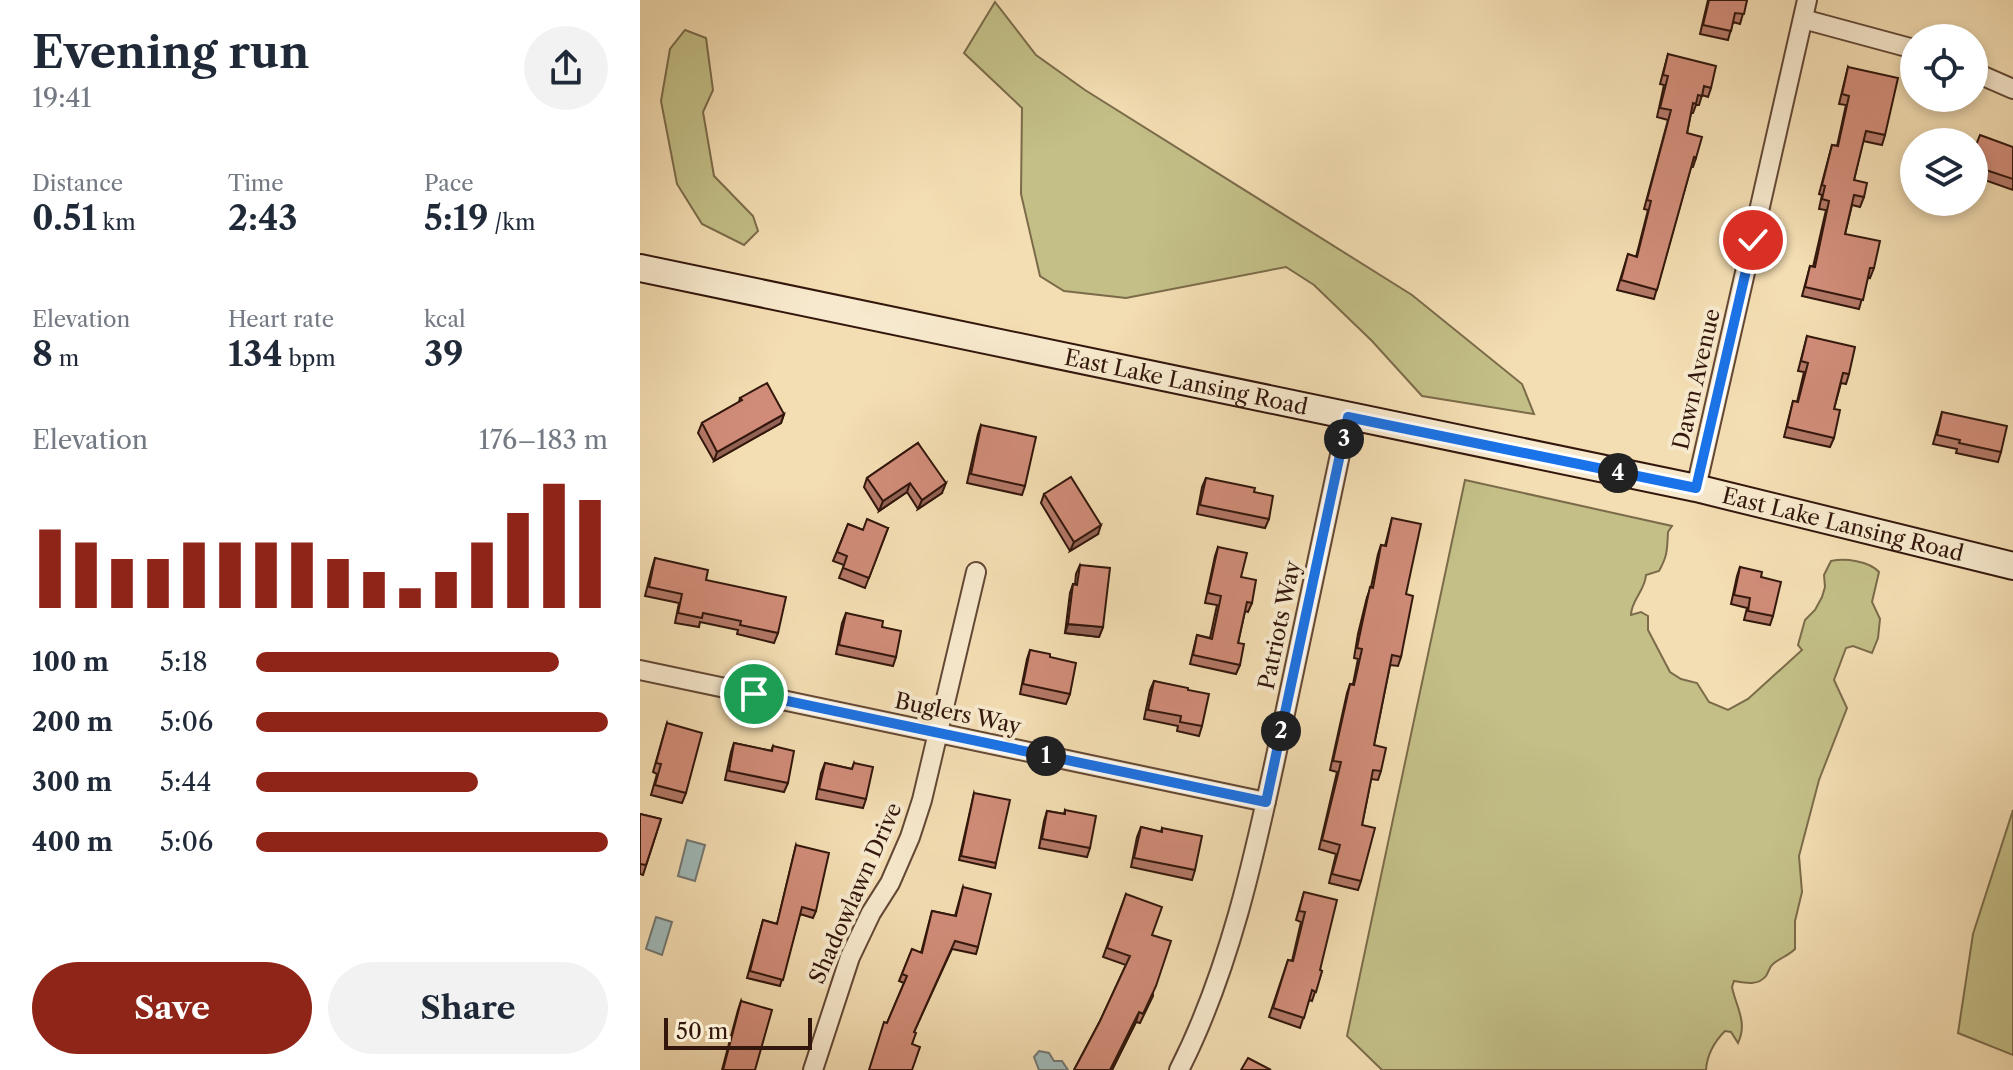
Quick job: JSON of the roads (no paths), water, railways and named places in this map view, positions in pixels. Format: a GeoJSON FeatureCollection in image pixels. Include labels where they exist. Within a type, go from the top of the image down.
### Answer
{"type":"FeatureCollection","features":[{"type":"Feature","properties":{"kind":"main road","name":"East Lake Lansing Road"},"geometry":{"type":"LineString","coordinates":[[640,268],[1696,488],[2013,566]]}},
{"type":"Feature","properties":{"kind":"street","name":"Dawn Avenue"},"geometry":{"type":"LineString","coordinates":[[1696,488],[1807,0]]}},
{"type":"Feature","properties":{"kind":"street"},"geometry":{"type":"LineString","coordinates":[[1803,19],[1900,45]]}},
{"type":"Feature","properties":{"kind":"street"},"geometry":{"type":"LineString","coordinates":[[1988,78],[2013,89]]}},
{"type":"Feature","properties":{"kind":"street","name":"Patriots Way"},"geometry":{"type":"LineString","coordinates":[[1179,1070],[1206,1008],[1233,927],[1266,802],[1348,417]]}},
{"type":"Feature","properties":{"kind":"street","name":"Shadowlawn Drive"},"geometry":{"type":"LineString","coordinates":[[813,1070],[850,957],[871,913],[890,883],[910,837],[976,572]]}},
{"type":"Feature","properties":{"kind":"street","name":"Buglers Way"},"geometry":{"type":"LineString","coordinates":[[640,670],[1266,802]]}},
{"type":"Feature","properties":{"kind":"water"},"geometry":{"type":"Polygon","coordinates":[[[687,840],[705,845],[695,881],[678,876],[687,840]]]}},
{"type":"Feature","properties":{"kind":"water"},"geometry":{"type":"Polygon","coordinates":[[[656,917],[672,922],[662,955],[646,949],[656,917]]]}},
{"type":"Feature","properties":{"kind":"water"},"geometry":{"type":"Polygon","coordinates":[[[1039,1051],[1049,1053],[1054,1061],[1062,1061],[1068,1070],[1039,1070],[1034,1057],[1039,1051]]]}}]}
